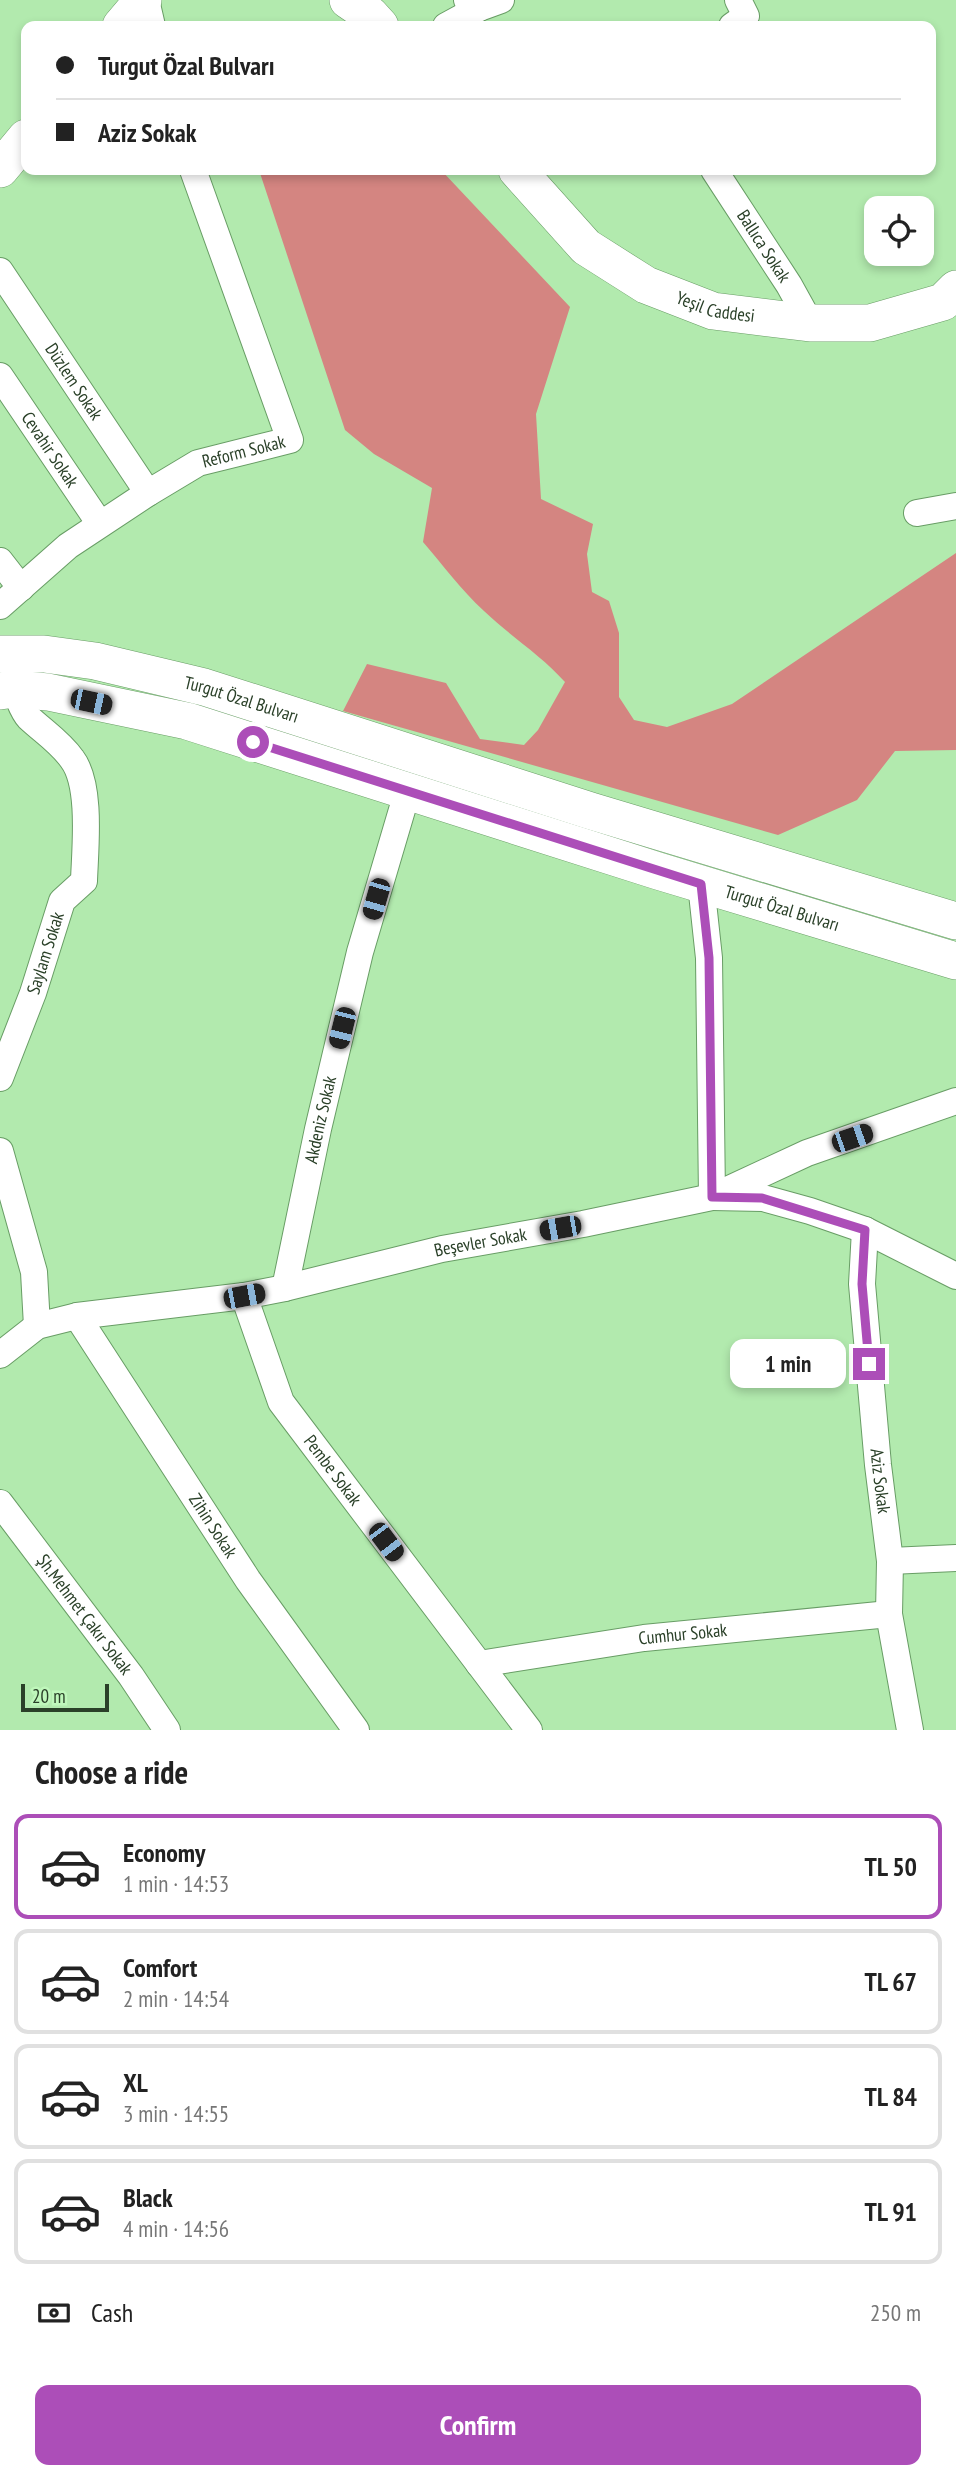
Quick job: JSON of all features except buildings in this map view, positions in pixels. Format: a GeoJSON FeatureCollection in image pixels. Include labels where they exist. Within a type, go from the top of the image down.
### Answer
{"type":"FeatureCollection","features":[{"type":"Feature","properties":{"kind":"street"},"geometry":{"type":"LineString","coordinates":[[126,21],[145,0]]}},
{"type":"Feature","properties":{"kind":"street"},"geometry":{"type":"LineString","coordinates":[[145,0],[151,21]]}},
{"type":"Feature","properties":{"kind":"street"},"geometry":{"type":"LineString","coordinates":[[738,0],[746,16],[739,21]]}},
{"type":"Feature","properties":{"kind":"street"},"geometry":{"type":"LineString","coordinates":[[454,21],[482,3]]}},
{"type":"Feature","properties":{"kind":"street"},"geometry":{"type":"LineString","coordinates":[[0,169],[21,144]]}},
{"type":"Feature","properties":{"kind":"street","name":"Reform Sokak"},"geometry":{"type":"LineString","coordinates":[[0,606],[68,546],[198,463],[290,440],[195,175]]}},
{"type":"Feature","properties":{"kind":"street","name":"Yeşil Caddesi"},"geometry":{"type":"LineString","coordinates":[[521,175],[586,247],[646,285],[713,311],[810,323],[870,323],[943,302],[956,289]]}},
{"type":"Feature","properties":{"kind":"street","name":"Ballıca Sokak"},"geometry":{"type":"LineString","coordinates":[[717,175],[789,285],[810,323]]}},
{"type":"Feature","properties":{"kind":"street","name":"Düzlem Sokak"},"geometry":{"type":"LineString","coordinates":[[0,271],[148,493]]}},
{"type":"Feature","properties":{"kind":"street","name":"Cevahir Sokak"},"geometry":{"type":"LineString","coordinates":[[0,376],[100,524]]}},
{"type":"Feature","properties":{"kind":"street"},"geometry":{"type":"LineString","coordinates":[[917,513],[956,506]]}},
{"type":"Feature","properties":{"kind":"street"},"geometry":{"type":"LineString","coordinates":[[0,561],[21,588]]}},
{"type":"Feature","properties":{"kind":"street","name":"Turgut Özal Bulvarı"},"geometry":{"type":"LineString","coordinates":[[1,651],[95,661],[204,687],[565,803],[956,921]]}},
{"type":"Feature","properties":{"kind":"street","name":"Turgut Özal Bulvarı"},"geometry":{"type":"LineString","coordinates":[[7,690],[48,692],[187,721],[407,793],[956,961]]}},
{"type":"Feature","properties":{"kind":"street","name":"Saylam Sokak"},"geometry":{"type":"LineString","coordinates":[[0,1078],[33,993],[62,901],[83,880],[86,840],[85,795],[74,761],[53,737],[27,716],[7,690]]}},
{"type":"Feature","properties":{"kind":"street","name":"Akdeniz Sokak"},"geometry":{"type":"LineString","coordinates":[[285,1288],[318,1129],[357,966],[407,793]]}},
{"type":"Feature","properties":{"kind":"street"},"geometry":{"type":"LineString","coordinates":[[701,884],[709,958],[712,1197],[762,1198],[865,1230],[956,1276]]}},
{"type":"Feature","properties":{"kind":"street","name":"Beşevler Sokak"},"geometry":{"type":"LineString","coordinates":[[0,1355],[37,1326],[77,1316],[244,1296],[442,1249],[583,1224],[712,1197],[807,1153],[956,1101]]}},
{"type":"Feature","properties":{"kind":"street"},"geometry":{"type":"LineString","coordinates":[[0,1151],[34,1272],[37,1326]]}},
{"type":"Feature","properties":{"kind":"street","name":"Aziz Sokak"},"geometry":{"type":"LineString","coordinates":[[865,1230],[862,1284],[878,1465],[890,1561],[890,1614],[910,1730]]}},
{"type":"Feature","properties":{"kind":"street","name":"Pembe Sokak"},"geometry":{"type":"LineString","coordinates":[[244,1296],[281,1402],[529,1730]]}},
{"type":"Feature","properties":{"kind":"street","name":"Zihin Sokak"},"geometry":{"type":"LineString","coordinates":[[77,1316],[248,1580],[356,1730]]}},
{"type":"Feature","properties":{"kind":"street","name":"Şh.Mehmet Çakır Sokak"},"geometry":{"type":"LineString","coordinates":[[0,1504],[131,1676],[167,1730]]}},
{"type":"Feature","properties":{"kind":"street"},"geometry":{"type":"LineString","coordinates":[[890,1561],[956,1558]]}},
{"type":"Feature","properties":{"kind":"street","name":"Cumhur Sokak"},"geometry":{"type":"LineString","coordinates":[[479,1664],[644,1638],[890,1614]]}},
{"type":"Feature","properties":{"kind":"shaded area"},"geometry":{"type":"Polygon","coordinates":[[[261,175],[446,175],[570,307],[536,414],[541,499],[593,524],[587,554],[592,592],[609,601],[619,633],[619,697],[634,720],[667,727],[732,704],[956,553],[956,750],[895,751],[857,800],[778,835],[343,711],[367,664],[446,683],[480,739],[524,745],[538,730],[565,682],[476,603],[423,542],[432,488],[374,454],[345,430],[261,175]]]}},
{"type":"Feature","properties":{"kind":"route"},"geometry":{"type":"LineString","coordinates":[[253,742],[701,884],[709,958],[712,1197],[762,1198],[865,1230],[862,1284],[869,1364]]}}]}
